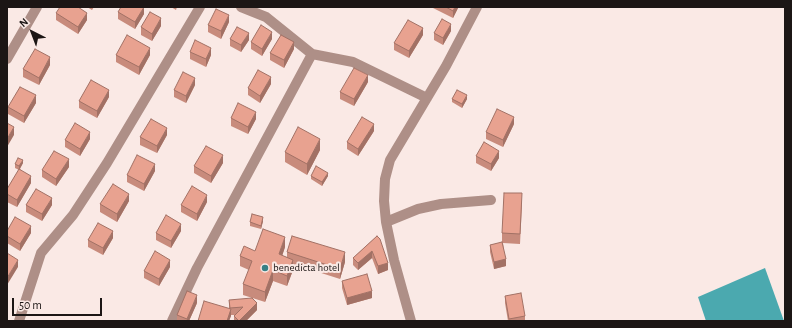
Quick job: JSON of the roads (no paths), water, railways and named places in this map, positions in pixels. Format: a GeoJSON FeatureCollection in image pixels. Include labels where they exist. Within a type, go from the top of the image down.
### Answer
{"type":"FeatureCollection","features":[{"type":"Feature","properties":{"kind":"street"},"geometry":{"type":"LineString","coordinates":[[7,59],[37,7]]}},
{"type":"Feature","properties":{"kind":"street"},"geometry":{"type":"LineString","coordinates":[[19,321],[41,253],[73,215],[107,163],[200,7]]}},
{"type":"Feature","properties":{"kind":"street"},"geometry":{"type":"LineString","coordinates":[[241,7],[266,18],[312,54],[353,62],[426,98]]}},
{"type":"Feature","properties":{"kind":"street"},"geometry":{"type":"LineString","coordinates":[[411,321],[394,260],[386,222],[384,201],[385,179],[390,160],[446,66],[477,7]]}},
{"type":"Feature","properties":{"kind":"street"},"geometry":{"type":"LineString","coordinates":[[172,321],[201,261],[312,54]]}},
{"type":"Feature","properties":{"kind":"street"},"geometry":{"type":"LineString","coordinates":[[386,222],[418,209],[441,204],[491,200]]}},
{"type":"Feature","properties":{"kind":"water"},"geometry":{"type":"Polygon","coordinates":[[[765,268],[784,321],[706,321],[698,297],[765,268]]]}},
{"type":"Feature","properties":{"kind":"place","name":"benedicta hotel"},"geometry":{"type":"Point","coordinates":[265,268]}}]}
